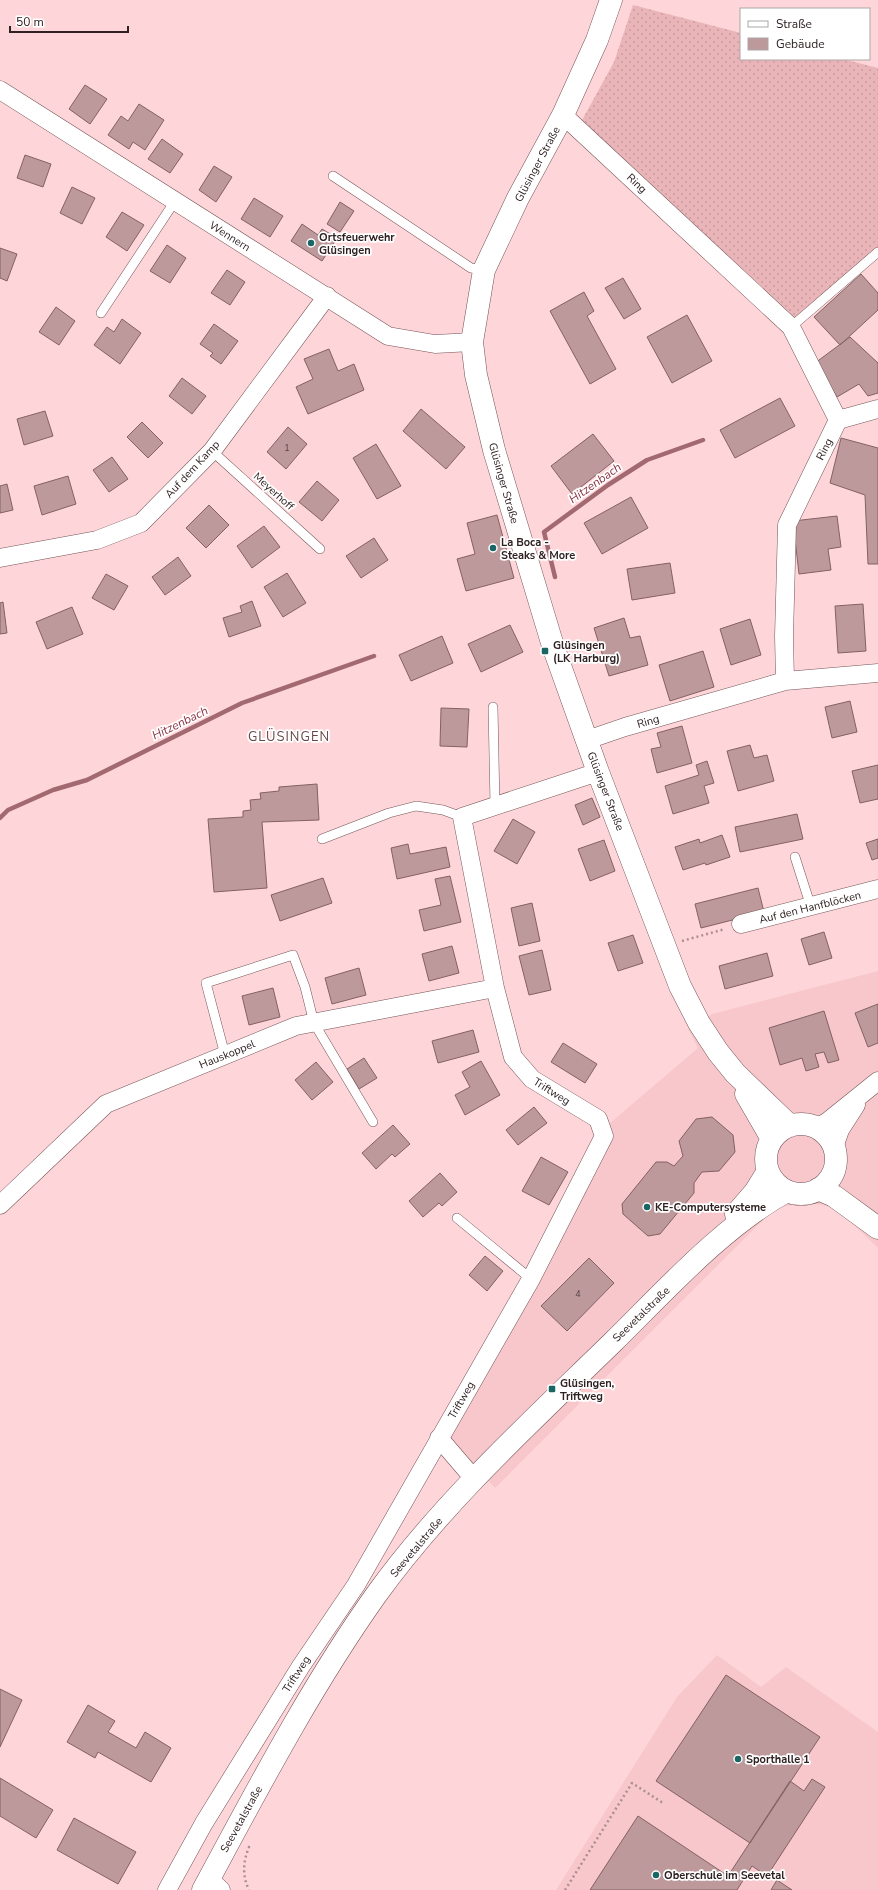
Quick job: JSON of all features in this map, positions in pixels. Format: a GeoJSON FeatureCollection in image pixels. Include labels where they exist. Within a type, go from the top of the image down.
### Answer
{"type":"FeatureCollection","features":[{"type":"Feature","properties":{"kind":"main road","name":"Glüsinger Straße"},"geometry":{"type":"LineString","coordinates":[[611,0],[597,40],[563,115],[518,198],[484,270],[472,342],[476,375],[494,450],[544,619],[598,772],[680,986],[714,1046],[735,1073],[790,1126]]}},
{"type":"Feature","properties":{"kind":"main road","name":"Glüsinger Straße"},"geometry":{"type":"LineString","coordinates":[[735,1073],[772,1139]]}},
{"type":"Feature","properties":{"kind":"main road"},"geometry":{"type":"LineString","coordinates":[[834,1157],[826,1183],[818,1189],[808,1193],[797,1194],[787,1191],[779,1186],[768,1171],[766,1160],[767,1150],[772,1139],[780,1131],[798,1124],[817,1128],[830,1139],[842,1182],[878,1224]]}},
{"type":"Feature","properties":{"kind":"main road","name":"Seevetalstraße"},"geometry":{"type":"LineString","coordinates":[[211,1886],[275,1757],[351,1633],[377,1594],[403,1561],[475,1480],[699,1258],[755,1192],[768,1171]]}},
{"type":"Feature","properties":{"kind":"main road"},"geometry":{"type":"LineString","coordinates":[[818,1189],[834,1196],[878,1228]]}},
{"type":"Feature","properties":{"kind":"main road","name":"Seevetalstraße"},"geometry":{"type":"LineString","coordinates":[[699,1258],[764,1204],[787,1191]]}},
{"type":"Feature","properties":{"kind":"street","name":"Wennern"},"geometry":{"type":"LineString","coordinates":[[0,90],[388,336],[435,344],[472,342]]}},
{"type":"Feature","properties":{"kind":"street","name":"Ring"},"geometry":{"type":"LineString","coordinates":[[563,115],[791,327],[838,420],[787,525],[784,636],[785,681],[625,727],[587,740]]}},
{"type":"Feature","properties":{"kind":"street","name":"Auf dem Kamp"},"geometry":{"type":"LineString","coordinates":[[0,558],[97,540],[141,522],[212,451],[327,296]]}},
{"type":"Feature","properties":{"kind":"street"},"geometry":{"type":"LineString","coordinates":[[838,420],[878,409]]}},
{"type":"Feature","properties":{"kind":"street"},"geometry":{"type":"LineString","coordinates":[[785,681],[878,673]]}},
{"type":"Feature","properties":{"kind":"street"},"geometry":{"type":"LineString","coordinates":[[462,817],[598,772]]}},
{"type":"Feature","properties":{"kind":"street","name":"Triftweg"},"geometry":{"type":"LineString","coordinates":[[167,1890],[208,1816],[301,1666],[356,1585],[531,1280],[604,1136],[598,1119],[532,1079],[514,1056],[495,988],[462,817]]}},
{"type":"Feature","properties":{"kind":"street","name":"Auf den Hanfblöcken"},"geometry":{"type":"LineString","coordinates":[[741,924],[878,889]]}},
{"type":"Feature","properties":{"kind":"street","name":"Hauskoppel"},"geometry":{"type":"LineString","coordinates":[[0,1205],[106,1104],[296,1026],[495,988]]}},
{"type":"Feature","properties":{"kind":"street"},"geometry":{"type":"LineString","coordinates":[[817,1128],[827,1122],[878,1081]]}},
{"type":"Feature","properties":{"kind":"street"},"geometry":{"type":"LineString","coordinates":[[834,1157],[840,1130],[864,1092]]}},
{"type":"Feature","properties":{"kind":"street"},"geometry":{"type":"LineString","coordinates":[[439,1438],[475,1480]]}},
{"type":"Feature","properties":{"kind":"lane"},"geometry":{"type":"LineString","coordinates":[[333,176],[471,268],[484,270]]}},
{"type":"Feature","properties":{"kind":"lane"},"geometry":{"type":"LineString","coordinates":[[101,313],[175,201]]}},
{"type":"Feature","properties":{"kind":"lane"},"geometry":{"type":"LineString","coordinates":[[791,327],[878,252]]}},
{"type":"Feature","properties":{"kind":"lane","name":"Meyerhoff"},"geometry":{"type":"LineString","coordinates":[[212,451],[320,549]]}},
{"type":"Feature","properties":{"kind":"lane"},"geometry":{"type":"LineString","coordinates":[[493,707],[494,806]]}},
{"type":"Feature","properties":{"kind":"lane"},"geometry":{"type":"LineString","coordinates":[[322,839],[389,813],[416,806],[443,810],[462,817]]}},
{"type":"Feature","properties":{"kind":"lane"},"geometry":{"type":"LineString","coordinates":[[795,857],[811,907]]}},
{"type":"Feature","properties":{"kind":"lane"},"geometry":{"type":"LineString","coordinates":[[225,1055],[206,983],[293,955],[314,1023],[373,1122]]}},
{"type":"Feature","properties":{"kind":"lane"},"geometry":{"type":"LineString","coordinates":[[457,1218],[531,1280]]}},
{"type":"Feature","properties":{"kind":"path"},"geometry":{"type":"LineString","coordinates":[[676,942],[741,924]]}},
{"type":"Feature","properties":{"kind":"path"},"geometry":{"type":"LineString","coordinates":[[565,1890],[632,1783],[663,1803]]}},
{"type":"Feature","properties":{"kind":"path"},"geometry":{"type":"LineString","coordinates":[[249,1847],[244,1860],[244,1872],[245,1882],[249,1890]]}},
{"type":"Feature","properties":{"kind":"shaded area"},"geometry":{"type":"Polygon","coordinates":[[[633,5],[740,33],[740,60],[847,60],[878,68],[878,247],[796,318],[581,122],[614,62],[633,5]]]}},
{"type":"Feature","properties":{"kind":"shaded area"},"geometry":{"type":"Polygon","coordinates":[[[878,971],[878,1248],[836,1208],[806,1202],[774,1209],[495,1488],[438,1427],[497,1325],[596,1135],[698,1048],[688,1029],[712,1014],[878,971]]]}},
{"type":"Feature","properties":{"kind":"shaded area"},"geometry":{"type":"Polygon","coordinates":[[[717,1655],[761,1687],[786,1667],[878,1732],[878,1890],[556,1890],[677,1697],[717,1655]]]}},
{"type":"Feature","properties":{"kind":"building"},"geometry":{"type":"Polygon","coordinates":[[[85,85],[107,99],[90,124],[69,109],[85,85]]]}},
{"type":"Feature","properties":{"kind":"building"},"geometry":{"type":"Polygon","coordinates":[[[139,104],[164,120],[145,150],[133,142],[129,149],[108,135],[121,116],[128,121],[139,104]]]}},
{"type":"Feature","properties":{"kind":"building"},"geometry":{"type":"Polygon","coordinates":[[[162,139],[183,154],[170,173],[148,159],[162,139]]]}},
{"type":"Feature","properties":{"kind":"building"},"geometry":{"type":"Polygon","coordinates":[[[25,155],[51,164],[43,187],[17,178],[25,155]]]}},
{"type":"Feature","properties":{"kind":"building"},"geometry":{"type":"Polygon","coordinates":[[[214,166],[232,177],[216,202],[199,190],[214,166]]]}},
{"type":"Feature","properties":{"kind":"building"},"geometry":{"type":"Polygon","coordinates":[[[72,187],[95,198],[82,224],[60,213],[72,187]]]}},
{"type":"Feature","properties":{"kind":"building"},"geometry":{"type":"Polygon","coordinates":[[[254,198],[283,216],[270,237],[241,219],[254,198]]]}},
{"type":"Feature","properties":{"kind":"building"},"geometry":{"type":"Polygon","coordinates":[[[340,202],[354,211],[340,232],[327,224],[340,202]]]}},
{"type":"Feature","properties":{"kind":"building"},"geometry":{"type":"Polygon","coordinates":[[[122,212],[144,225],[127,251],[106,237],[122,212]]]}},
{"type":"Feature","properties":{"kind":"building"},"geometry":{"type":"Polygon","coordinates":[[[302,224],[318,235],[322,229],[337,238],[322,261],[291,241],[302,224]]]}},
{"type":"Feature","properties":{"kind":"building"},"geometry":{"type":"Polygon","coordinates":[[[167,245],[186,258],[170,283],[150,271],[167,245]]]}},
{"type":"Feature","properties":{"kind":"building"},"geometry":{"type":"Polygon","coordinates":[[[0,248],[17,254],[7,281],[0,278],[0,248]]]}},
{"type":"Feature","properties":{"kind":"building"},"geometry":{"type":"Polygon","coordinates":[[[227,270],[245,282],[230,305],[211,293],[227,270]]]}},
{"type":"Feature","properties":{"kind":"building"},"geometry":{"type":"Polygon","coordinates":[[[861,274],[878,293],[878,310],[840,345],[814,317],[861,274]]]}},
{"type":"Feature","properties":{"kind":"building"},"geometry":{"type":"Polygon","coordinates":[[[623,278],[641,309],[624,319],[605,288],[623,278]]]}},
{"type":"Feature","properties":{"kind":"building"},"geometry":{"type":"Polygon","coordinates":[[[584,292],[594,311],[587,316],[616,369],[590,384],[550,311],[584,292]]]}},
{"type":"Feature","properties":{"kind":"building"},"geometry":{"type":"Polygon","coordinates":[[[56,307],[75,321],[59,345],[39,332],[56,307]]]}},
{"type":"Feature","properties":{"kind":"building"},"geometry":{"type":"Polygon","coordinates":[[[687,315],[712,361],[672,383],[647,337],[687,315]]]}},
{"type":"Feature","properties":{"kind":"building"},"geometry":{"type":"Polygon","coordinates":[[[122,319],[141,333],[120,364],[94,345],[107,327],[114,332],[122,319]]]}},
{"type":"Feature","properties":{"kind":"building"},"geometry":{"type":"Polygon","coordinates":[[[214,324],[238,341],[221,364],[210,356],[213,353],[200,344],[214,324]]]}},
{"type":"Feature","properties":{"kind":"building"},"geometry":{"type":"Polygon","coordinates":[[[850,337],[878,363],[878,393],[868,396],[859,384],[837,397],[815,363],[850,337]]]}},
{"type":"Feature","properties":{"kind":"building"},"geometry":{"type":"Polygon","coordinates":[[[329,349],[338,371],[354,364],[364,390],[308,414],[296,387],[313,379],[304,359],[329,349]]]}},
{"type":"Feature","properties":{"kind":"building"},"geometry":{"type":"Polygon","coordinates":[[[182,378],[206,396],[192,414],[169,396],[182,378]]]}},
{"type":"Feature","properties":{"kind":"building"},"geometry":{"type":"Polygon","coordinates":[[[780,398],[795,426],[735,458],[720,430],[780,398]]]}},
{"type":"Feature","properties":{"kind":"building"},"geometry":{"type":"Polygon","coordinates":[[[421,409],[465,447],[446,469],[403,431],[421,409]]]}},
{"type":"Feature","properties":{"kind":"building"},"geometry":{"type":"Polygon","coordinates":[[[45,411],[53,436],[24,445],[17,419],[45,411]]]}},
{"type":"Feature","properties":{"kind":"building"},"geometry":{"type":"Polygon","coordinates":[[[142,422],[163,443],[148,458],[127,437],[142,422]]]}},
{"type":"Feature","properties":{"kind":"building"},"geometry":{"type":"Polygon","coordinates":[[[288,427],[307,444],[286,469],[267,452],[288,427]]]}},
{"type":"Feature","properties":{"kind":"building"},"geometry":{"type":"Polygon","coordinates":[[[593,434],[614,461],[572,494],[551,466],[593,434]]]}},
{"type":"Feature","properties":{"kind":"building"},"geometry":{"type":"Polygon","coordinates":[[[841,438],[878,448],[878,564],[868,564],[865,495],[830,483],[841,438]]]}},
{"type":"Feature","properties":{"kind":"building"},"geometry":{"type":"Polygon","coordinates":[[[376,444],[401,486],[377,499],[353,458],[376,444]]]}},
{"type":"Feature","properties":{"kind":"building"},"geometry":{"type":"Polygon","coordinates":[[[112,457],[128,479],[109,492],[93,470],[112,457]]]}},
{"type":"Feature","properties":{"kind":"building"},"geometry":{"type":"Polygon","coordinates":[[[68,476],[76,504],[42,515],[34,486],[68,476]]]}},
{"type":"Feature","properties":{"kind":"building"},"geometry":{"type":"Polygon","coordinates":[[[317,481],[339,500],[322,521],[299,502],[317,481]]]}},
{"type":"Feature","properties":{"kind":"building"},"geometry":{"type":"Polygon","coordinates":[[[7,484],[13,510],[0,513],[0,486],[7,484]]]}},
{"type":"Feature","properties":{"kind":"building"},"geometry":{"type":"Polygon","coordinates":[[[631,497],[648,528],[602,554],[584,523],[631,497]]]}},
{"type":"Feature","properties":{"kind":"building"},"geometry":{"type":"Polygon","coordinates":[[[209,505],[229,525],[206,548],[186,528],[209,505]]]}},
{"type":"Feature","properties":{"kind":"building"},"geometry":{"type":"Polygon","coordinates":[[[497,515],[514,578],[466,591],[457,559],[475,554],[467,523],[497,515]]]}},
{"type":"Feature","properties":{"kind":"building"},"geometry":{"type":"Polygon","coordinates":[[[837,516],[841,547],[828,549],[831,570],[799,574],[793,521],[837,516]]]}},
{"type":"Feature","properties":{"kind":"building"},"geometry":{"type":"Polygon","coordinates":[[[264,526],[280,547],[252,568],[237,546],[264,526]]]}},
{"type":"Feature","properties":{"kind":"building"},"geometry":{"type":"Polygon","coordinates":[[[374,538],[388,560],[361,578],[346,556],[374,538]]]}},
{"type":"Feature","properties":{"kind":"building"},"geometry":{"type":"Polygon","coordinates":[[[178,557],[191,576],[165,595],[152,577],[178,557]]]}},
{"type":"Feature","properties":{"kind":"building"},"geometry":{"type":"Polygon","coordinates":[[[670,563],[675,593],[632,600],[627,569],[670,563]]]}},
{"type":"Feature","properties":{"kind":"building"},"geometry":{"type":"Polygon","coordinates":[[[287,573],[306,603],[283,617],[264,587],[287,573]]]}},
{"type":"Feature","properties":{"kind":"building"},"geometry":{"type":"Polygon","coordinates":[[[106,574],[128,586],[114,610],[92,598],[106,574]]]}},
{"type":"Feature","properties":{"kind":"building"},"geometry":{"type":"Polygon","coordinates":[[[252,601],[261,626],[229,637],[223,618],[242,612],[240,606],[252,601]]]}},
{"type":"Feature","properties":{"kind":"building"},"geometry":{"type":"Polygon","coordinates":[[[3,602],[7,633],[0,634],[0,603],[3,602]]]}},
{"type":"Feature","properties":{"kind":"building"},"geometry":{"type":"Polygon","coordinates":[[[863,604],[866,651],[838,653],[835,606],[863,604]]]}},
{"type":"Feature","properties":{"kind":"building"},"geometry":{"type":"Polygon","coordinates":[[[72,607],[83,634],[47,649],[36,622],[72,607]]]}},
{"type":"Feature","properties":{"kind":"building"},"geometry":{"type":"Polygon","coordinates":[[[624,618],[630,638],[640,636],[648,665],[609,676],[594,628],[624,618]]]}},
{"type":"Feature","properties":{"kind":"building"},"geometry":{"type":"Polygon","coordinates":[[[750,619],[761,655],[731,665],[720,629],[750,619]]]}},
{"type":"Feature","properties":{"kind":"building"},"geometry":{"type":"Polygon","coordinates":[[[510,625],[523,652],[481,672],[468,644],[510,625]]]}},
{"type":"Feature","properties":{"kind":"building"},"geometry":{"type":"Polygon","coordinates":[[[442,636],[453,663],[411,681],[399,655],[442,636]]]}},
{"type":"Feature","properties":{"kind":"building"},"geometry":{"type":"Polygon","coordinates":[[[703,651],[714,687],[670,701],[659,665],[703,651]]]}},
{"type":"Feature","properties":{"kind":"building"},"geometry":{"type":"Polygon","coordinates":[[[850,701],[857,732],[832,738],[825,707],[850,701]]]}},
{"type":"Feature","properties":{"kind":"building"},"geometry":{"type":"Polygon","coordinates":[[[441,708],[469,709],[467,747],[440,746],[441,708]]]}},
{"type":"Feature","properties":{"kind":"building"},"geometry":{"type":"Polygon","coordinates":[[[682,726],[692,763],[657,773],[651,749],[661,747],[657,733],[682,726]]]}},
{"type":"Feature","properties":{"kind":"building"},"geometry":{"type":"Polygon","coordinates":[[[750,745],[754,758],[767,755],[774,781],[738,791],[727,751],[750,745]]]}},
{"type":"Feature","properties":{"kind":"building"},"geometry":{"type":"Polygon","coordinates":[[[707,761],[714,783],[704,786],[709,803],[673,814],[665,786],[699,775],[696,765],[707,761]]]}},
{"type":"Feature","properties":{"kind":"building"},"geometry":{"type":"Polygon","coordinates":[[[878,765],[878,799],[860,803],[852,771],[878,765]]]}},
{"type":"Feature","properties":{"kind":"building"},"geometry":{"type":"Polygon","coordinates":[[[317,784],[319,820],[262,822],[267,888],[214,892],[208,819],[243,817],[243,811],[251,810],[250,800],[261,799],[260,793],[279,791],[279,787],[317,784]]]}},
{"type":"Feature","properties":{"kind":"building"},"geometry":{"type":"Polygon","coordinates":[[[592,798],[600,817],[583,825],[575,805],[592,798]]]}},
{"type":"Feature","properties":{"kind":"building"},"geometry":{"type":"Polygon","coordinates":[[[797,814],[803,839],[740,852],[735,827],[797,814]]]}},
{"type":"Feature","properties":{"kind":"building"},"geometry":{"type":"Polygon","coordinates":[[[513,819],[535,832],[517,864],[494,851],[513,819]]]}},
{"type":"Feature","properties":{"kind":"building"},"geometry":{"type":"Polygon","coordinates":[[[722,835],[730,857],[706,865],[705,863],[683,870],[675,847],[699,839],[700,843],[722,835]]]}},
{"type":"Feature","properties":{"kind":"building"},"geometry":{"type":"Polygon","coordinates":[[[878,839],[878,858],[872,860],[866,843],[878,839]]]}},
{"type":"Feature","properties":{"kind":"building"},"geometry":{"type":"Polygon","coordinates":[[[604,840],[615,871],[590,881],[578,849],[604,840]]]}},
{"type":"Feature","properties":{"kind":"building"},"geometry":{"type":"Polygon","coordinates":[[[408,844],[410,854],[446,847],[450,867],[397,879],[391,848],[408,844]]]}},
{"type":"Feature","properties":{"kind":"building"},"geometry":{"type":"Polygon","coordinates":[[[450,876],[461,922],[424,931],[419,910],[441,905],[435,879],[450,876]]]}},
{"type":"Feature","properties":{"kind":"building"},"geometry":{"type":"Polygon","coordinates":[[[323,878],[332,903],[280,921],[271,895],[323,878]]]}},
{"type":"Feature","properties":{"kind":"building"},"geometry":{"type":"Polygon","coordinates":[[[758,888],[764,912],[701,928],[695,904],[758,888]]]}},
{"type":"Feature","properties":{"kind":"building"},"geometry":{"type":"Polygon","coordinates":[[[532,903],[540,941],[519,946],[511,908],[532,903]]]}},
{"type":"Feature","properties":{"kind":"building"},"geometry":{"type":"Polygon","coordinates":[[[824,932],[832,958],[809,965],[801,939],[824,932]]]}},
{"type":"Feature","properties":{"kind":"building"},"geometry":{"type":"Polygon","coordinates":[[[633,935],[643,963],[618,971],[608,943],[633,935]]]}},
{"type":"Feature","properties":{"kind":"building"},"geometry":{"type":"Polygon","coordinates":[[[452,946],[459,973],[429,981],[422,954],[452,946]]]}},
{"type":"Feature","properties":{"kind":"building"},"geometry":{"type":"Polygon","coordinates":[[[542,950],[551,990],[529,995],[519,956],[542,950]]]}},
{"type":"Feature","properties":{"kind":"building"},"geometry":{"type":"Polygon","coordinates":[[[767,953],[773,976],[725,989],[719,966],[767,953]]]}},
{"type":"Feature","properties":{"kind":"building"},"geometry":{"type":"Polygon","coordinates":[[[359,968],[366,995],[332,1004],[325,978],[359,968]]]}},
{"type":"Feature","properties":{"kind":"building"},"geometry":{"type":"Polygon","coordinates":[[[273,988],[280,1017],[249,1025],[242,996],[273,988]]]}},
{"type":"Feature","properties":{"kind":"building"},"geometry":{"type":"Polygon","coordinates":[[[878,1004],[878,1043],[868,1047],[855,1013],[878,1004]]]}},
{"type":"Feature","properties":{"kind":"building"},"geometry":{"type":"Polygon","coordinates":[[[824,1011],[839,1060],[828,1063],[824,1052],[815,1054],[819,1067],[806,1071],[802,1058],[780,1065],[769,1028],[824,1011]]]}},
{"type":"Feature","properties":{"kind":"building"},"geometry":{"type":"Polygon","coordinates":[[[473,1030],[479,1052],[438,1063],[432,1041],[473,1030]]]}},
{"type":"Feature","properties":{"kind":"building"},"geometry":{"type":"Polygon","coordinates":[[[563,1043],[597,1064],[585,1083],[551,1062],[563,1043]]]}},
{"type":"Feature","properties":{"kind":"building"},"geometry":{"type":"Polygon","coordinates":[[[364,1058],[377,1078],[359,1089],[347,1069],[364,1058]]]}},
{"type":"Feature","properties":{"kind":"building"},"geometry":{"type":"Polygon","coordinates":[[[481,1061],[500,1095],[465,1115],[455,1095],[470,1087],[462,1072],[481,1061]]]}},
{"type":"Feature","properties":{"kind":"building"},"geometry":{"type":"Polygon","coordinates":[[[316,1062],[333,1082],[312,1100],[295,1080],[316,1062]]]}},
{"type":"Feature","properties":{"kind":"building"},"geometry":{"type":"Polygon","coordinates":[[[534,1107],[547,1123],[518,1145],[506,1130],[534,1107]]]}},
{"type":"Feature","properties":{"kind":"building"},"geometry":{"type":"Polygon","coordinates":[[[712,1117],[733,1135],[735,1152],[719,1171],[702,1172],[694,1183],[694,1193],[660,1234],[648,1236],[623,1214],[622,1204],[656,1162],[667,1162],[674,1166],[683,1156],[679,1141],[696,1119],[712,1117]]]}},
{"type":"Feature","properties":{"kind":"building"},"geometry":{"type":"Polygon","coordinates":[[[393,1125],[410,1144],[395,1157],[392,1154],[376,1169],[362,1153],[393,1125]]]}},
{"type":"Feature","properties":{"kind":"building"},"geometry":{"type":"Polygon","coordinates":[[[541,1157],[568,1172],[549,1205],[522,1191],[541,1157]]]}},
{"type":"Feature","properties":{"kind":"building"},"geometry":{"type":"Polygon","coordinates":[[[440,1173],[457,1192],[442,1206],[439,1203],[423,1217],[409,1201],[440,1173]]]}},
{"type":"Feature","properties":{"kind":"building"},"geometry":{"type":"Polygon","coordinates":[[[485,1256],[503,1271],[487,1291],[469,1275],[485,1256]]]}},
{"type":"Feature","properties":{"kind":"building"},"geometry":{"type":"Polygon","coordinates":[[[589,1258],[614,1283],[567,1331],[541,1306],[589,1258]]]}},
{"type":"Feature","properties":{"kind":"building","name":"Sporthalle 1"},"geometry":{"type":"Polygon","coordinates":[[[726,1675],[820,1737],[750,1843],[656,1781],[726,1675]]]}},
{"type":"Feature","properties":{"kind":"building"},"geometry":{"type":"Polygon","coordinates":[[[0,1689],[22,1700],[0,1747],[0,1689]]]}},
{"type":"Feature","properties":{"kind":"building"},"geometry":{"type":"Polygon","coordinates":[[[88,1705],[115,1721],[108,1732],[136,1748],[145,1732],[171,1748],[151,1782],[98,1752],[95,1758],[67,1742],[88,1705]]]}},
{"type":"Feature","properties":{"kind":"building"},"geometry":{"type":"Polygon","coordinates":[[[0,1778],[53,1810],[36,1838],[0,1816],[0,1778]]]}},
{"type":"Feature","properties":{"kind":"building"},"geometry":{"type":"Polygon","coordinates":[[[812,1779],[825,1787],[767,1876],[752,1866],[737,1890],[590,1890],[638,1816],[728,1876],[790,1781],[804,1791],[812,1779]]]}},
{"type":"Feature","properties":{"kind":"building"},"geometry":{"type":"Polygon","coordinates":[[[74,1818],[136,1852],[118,1884],[57,1850],[74,1818]]]}},
{"type":"Feature","properties":{"kind":"building"},"geometry":{"type":"Polygon","coordinates":[[[777,1880],[792,1890],[771,1890],[777,1880]]]}},
{"type":"Feature","properties":{"kind":"waterway","name":"Hitzenbach"},"geometry":{"type":"LineString","coordinates":[[555,577],[544,532],[608,485],[647,460],[703,440]]}},
{"type":"Feature","properties":{"kind":"waterway","name":"Hitzenbach"},"geometry":{"type":"LineString","coordinates":[[0,818],[8,810],[53,790],[87,780],[242,703],[374,656]]}},
{"type":"Feature","properties":{"kind":"place","name":"Ortsfeuerwehr Glüsingen"},"geometry":{"type":"Point","coordinates":[311,243]}},
{"type":"Feature","properties":{"kind":"place","name":"La Boca - Steaks & More"},"geometry":{"type":"Point","coordinates":[493,548]}},
{"type":"Feature","properties":{"kind":"place","name":"Glüsingen (LK Harburg)"},"geometry":{"type":"Point","coordinates":[545,651]}},
{"type":"Feature","properties":{"kind":"place","name":"KE-Computersysteme"},"geometry":{"type":"Point","coordinates":[647,1207]}},
{"type":"Feature","properties":{"kind":"place","name":"Glüsingen, Triftweg"},"geometry":{"type":"Point","coordinates":[552,1389]}},
{"type":"Feature","properties":{"kind":"place","name":"Sporthalle 1"},"geometry":{"type":"Point","coordinates":[738,1759]}},
{"type":"Feature","properties":{"kind":"place","name":"Oberschule im Seevetal"},"geometry":{"type":"Point","coordinates":[656,1875]}},
{"type":"Feature","properties":{"kind":"district","name":"GLÜSINGEN"},"geometry":{"type":"Point","coordinates":[289,736]}}]}
